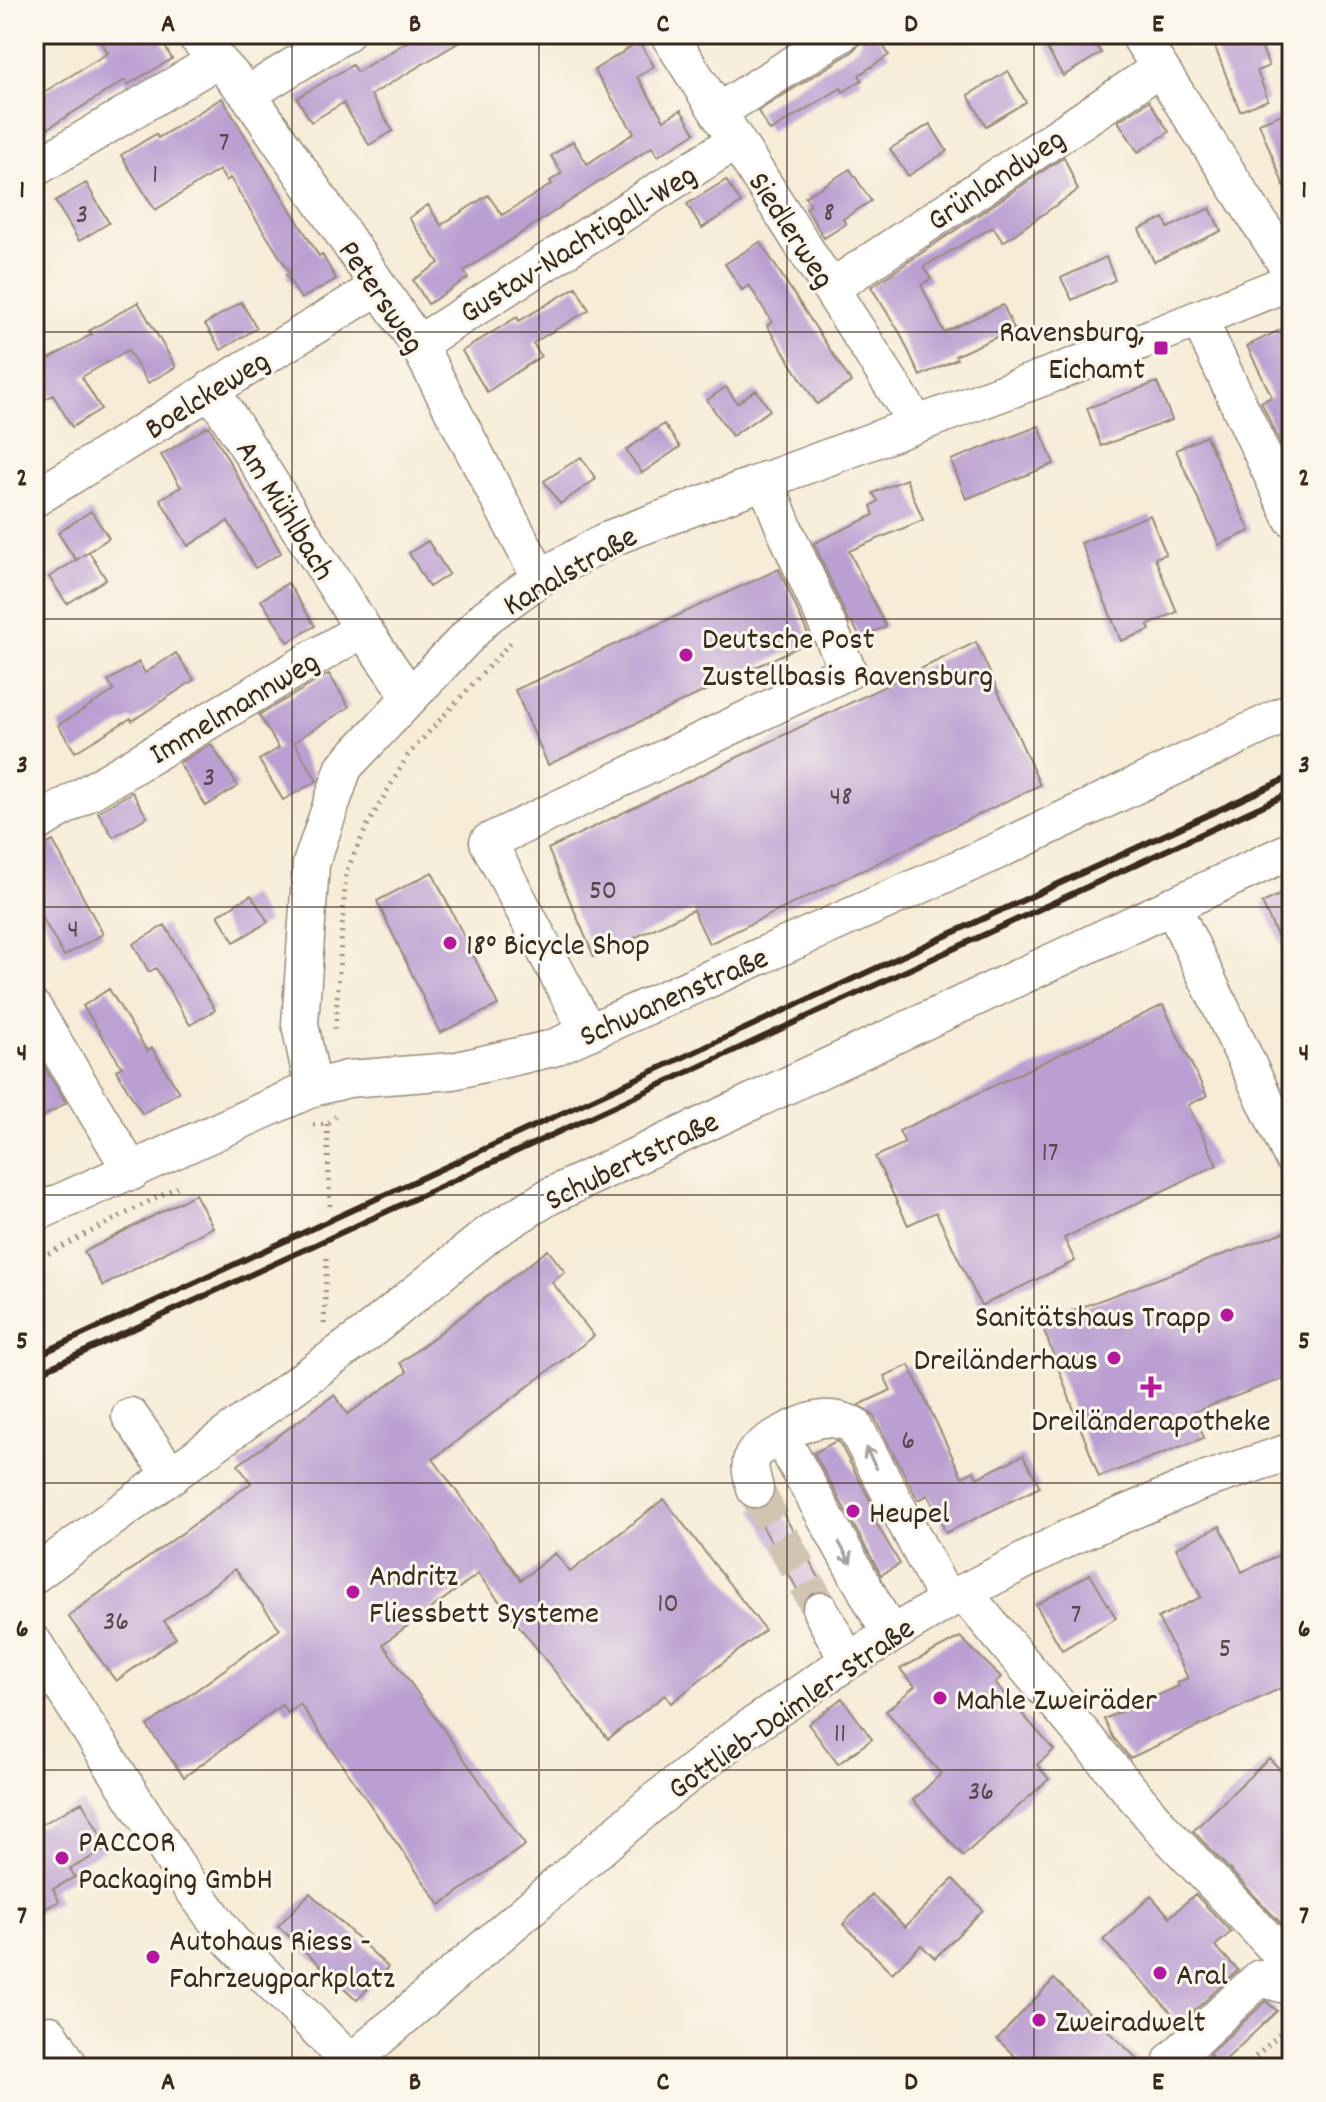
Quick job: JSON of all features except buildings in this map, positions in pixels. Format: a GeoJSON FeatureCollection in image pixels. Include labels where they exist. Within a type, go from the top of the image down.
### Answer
{"type":"FeatureCollection","features":[{"type":"Feature","properties":{"kind":"street"},"geometry":{"type":"LineString","coordinates":[[248,94],[345,34]]}},
{"type":"Feature","properties":{"kind":"street","name":"Siedlerweg"},"geometry":{"type":"LineString","coordinates":[[668,34],[917,424]]}},
{"type":"Feature","properties":{"kind":"street"},"geometry":{"type":"LineString","coordinates":[[727,127],[841,34]]}},
{"type":"Feature","properties":{"kind":"street"},"geometry":{"type":"LineString","coordinates":[[1138,34],[1292,273]]}},
{"type":"Feature","properties":{"kind":"street"},"geometry":{"type":"LineString","coordinates":[[34,169],[206,47]]}},
{"type":"Feature","properties":{"kind":"street","name":"Petersweg"},"geometry":{"type":"LineString","coordinates":[[206,47],[248,94],[418,344],[540,578]]}},
{"type":"Feature","properties":{"kind":"street","name":"Grünlandweg"},"geometry":{"type":"LineString","coordinates":[[831,288],[1160,68]]}},
{"type":"Feature","properties":{"kind":"street","name":"Gustav-Nachtigall-Weg"},"geometry":{"type":"LineString","coordinates":[[418,344],[727,127]]}},
{"type":"Feature","properties":{"kind":"street","name":"Kanalstraße"},"geometry":{"type":"LineString","coordinates":[[313,1088],[300,1024],[311,864],[344,767],[486,617],[540,578],[611,538],[1199,319],[1292,281]]}},
{"type":"Feature","properties":{"kind":"street","name":"Boelckeweg"},"geometry":{"type":"LineString","coordinates":[[34,499],[378,287]]}},
{"type":"Feature","properties":{"kind":"street"},"geometry":{"type":"LineString","coordinates":[[1199,319],[1292,518]]}},
{"type":"Feature","properties":{"kind":"street","name":"Am Mühlbach"},"geometry":{"type":"LineString","coordinates":[[211,389],[363,629]]}},
{"type":"Feature","properties":{"kind":"street"},"geometry":{"type":"LineString","coordinates":[[588,1032],[488,842],[848,671],[765,480]]}},
{"type":"Feature","properties":{"kind":"street"},"geometry":{"type":"LineString","coordinates":[[363,629],[409,695]]}},
{"type":"Feature","properties":{"kind":"street","name":"Immelmannweg"},"geometry":{"type":"LineString","coordinates":[[34,825],[363,629]]}},
{"type":"Feature","properties":{"kind":"street","name":"Schwanenstraße"},"geometry":{"type":"LineString","coordinates":[[34,1214],[313,1088],[348,1079],[453,1071],[553,1048],[989,855],[1292,711]]}},
{"type":"Feature","properties":{"kind":"street","name":"Schubertstraße"},"geometry":{"type":"LineString","coordinates":[[34,1575],[333,1357],[490,1233],[550,1196],[1292,850]]}},
{"type":"Feature","properties":{"kind":"street"},"geometry":{"type":"LineString","coordinates":[[1172,905],[1292,1157]]}},
{"type":"Feature","properties":{"kind":"street"},"geometry":{"type":"LineString","coordinates":[[34,1009],[132,1172]]}},
{"type":"Feature","properties":{"kind":"street"},"geometry":{"type":"LineString","coordinates":[[130,1416],[172,1476]]}},
{"type":"Feature","properties":{"kind":"street"},"geometry":{"type":"LineString","coordinates":[[755,1489],[750,1469],[752,1456],[761,1446],[818,1419],[836,1418],[854,1425],[955,1596],[1165,1832],[1292,1965]]}},
{"type":"Feature","properties":{"kind":"street"},"geometry":{"type":"LineString","coordinates":[[780,1435],[890,1634]]}},
{"type":"Feature","properties":{"kind":"street","name":"Gottlieb-Daimler-Straße"},"geometry":{"type":"LineString","coordinates":[[353,2065],[656,1800],[739,1735],[848,1661],[955,1596],[1070,1537],[1200,1482],[1292,1451]]}},
{"type":"Feature","properties":{"kind":"street"},"geometry":{"type":"LineString","coordinates":[[821,1611],[848,1661]]}},
{"type":"Feature","properties":{"kind":"street"},"geometry":{"type":"LineString","coordinates":[[34,1643],[171,1885],[353,2065]]}},
{"type":"Feature","properties":{"kind":"street"},"geometry":{"type":"LineString","coordinates":[[1176,2068],[1172,2060],[1260,1978],[1292,1987]]}},
{"type":"Feature","properties":{"kind":"street"},"geometry":{"type":"LineString","coordinates":[[50,2034],[71,2068]]}},
{"type":"Feature","properties":{"kind":"path"},"geometry":{"type":"LineString","coordinates":[[335,1036],[346,872],[367,826],[408,755],[515,637]]}},
{"type":"Feature","properties":{"kind":"path"},"geometry":{"type":"LineString","coordinates":[[327,1124],[330,1206]]}},
{"type":"Feature","properties":{"kind":"path"},"geometry":{"type":"LineString","coordinates":[[34,1261],[185,1183]]}},
{"type":"Feature","properties":{"kind":"path"},"geometry":{"type":"LineString","coordinates":[[327,1253],[324,1332],[333,1357]]}},
{"type":"Feature","properties":{"kind":"path"},"geometry":{"type":"LineString","coordinates":[[1244,2068],[1292,2022]]}},
{"type":"Feature","properties":{"kind":"tunnel"},"geometry":{"type":"LineString","coordinates":[[755,1489],[821,1611]]}},
{"type":"Feature","properties":{"kind":"railway"},"geometry":{"type":"LineString","coordinates":[[34,1357],[1292,776]]}},
{"type":"Feature","properties":{"kind":"railway"},"geometry":{"type":"LineString","coordinates":[[34,1375],[1292,792]]}},
{"type":"Feature","properties":{"kind":"place","name":"Ravensburg, Eichamt"},"geometry":{"type":"Point","coordinates":[1161,348]}},
{"type":"Feature","properties":{"kind":"place","name":"Deutsche Post Zustellbasis Ravensburg"},"geometry":{"type":"Point","coordinates":[686,655]}},
{"type":"Feature","properties":{"kind":"place","name":"18° Bicycle Shop"},"geometry":{"type":"Point","coordinates":[450,943]}},
{"type":"Feature","properties":{"kind":"place","name":"Sanitätshaus Trapp"},"geometry":{"type":"Point","coordinates":[1227,1315]}},
{"type":"Feature","properties":{"kind":"place","name":"Dreiländerhaus"},"geometry":{"type":"Point","coordinates":[1114,1358]}},
{"type":"Feature","properties":{"kind":"place","name":"Dreiländerapotheke"},"geometry":{"type":"Point","coordinates":[1151,1387]}},
{"type":"Feature","properties":{"kind":"place","name":"Heupel"},"geometry":{"type":"Point","coordinates":[853,1511]}},
{"type":"Feature","properties":{"kind":"place","name":"Andritz Fliessbett Systeme"},"geometry":{"type":"Point","coordinates":[353,1592]}},
{"type":"Feature","properties":{"kind":"place","name":"Mahle Zweiräder"},"geometry":{"type":"Point","coordinates":[940,1698]}},
{"type":"Feature","properties":{"kind":"place","name":"PACCOR Packaging GmbH"},"geometry":{"type":"Point","coordinates":[62,1858]}},
{"type":"Feature","properties":{"kind":"place","name":"Autohaus Riess - Fahrzeugparkplatz"},"geometry":{"type":"Point","coordinates":[153,1957]}},
{"type":"Feature","properties":{"kind":"place","name":"Aral"},"geometry":{"type":"Point","coordinates":[1160,1973]}},
{"type":"Feature","properties":{"kind":"place","name":"Zweiradwelt"},"geometry":{"type":"Point","coordinates":[1039,2020]}}]}
